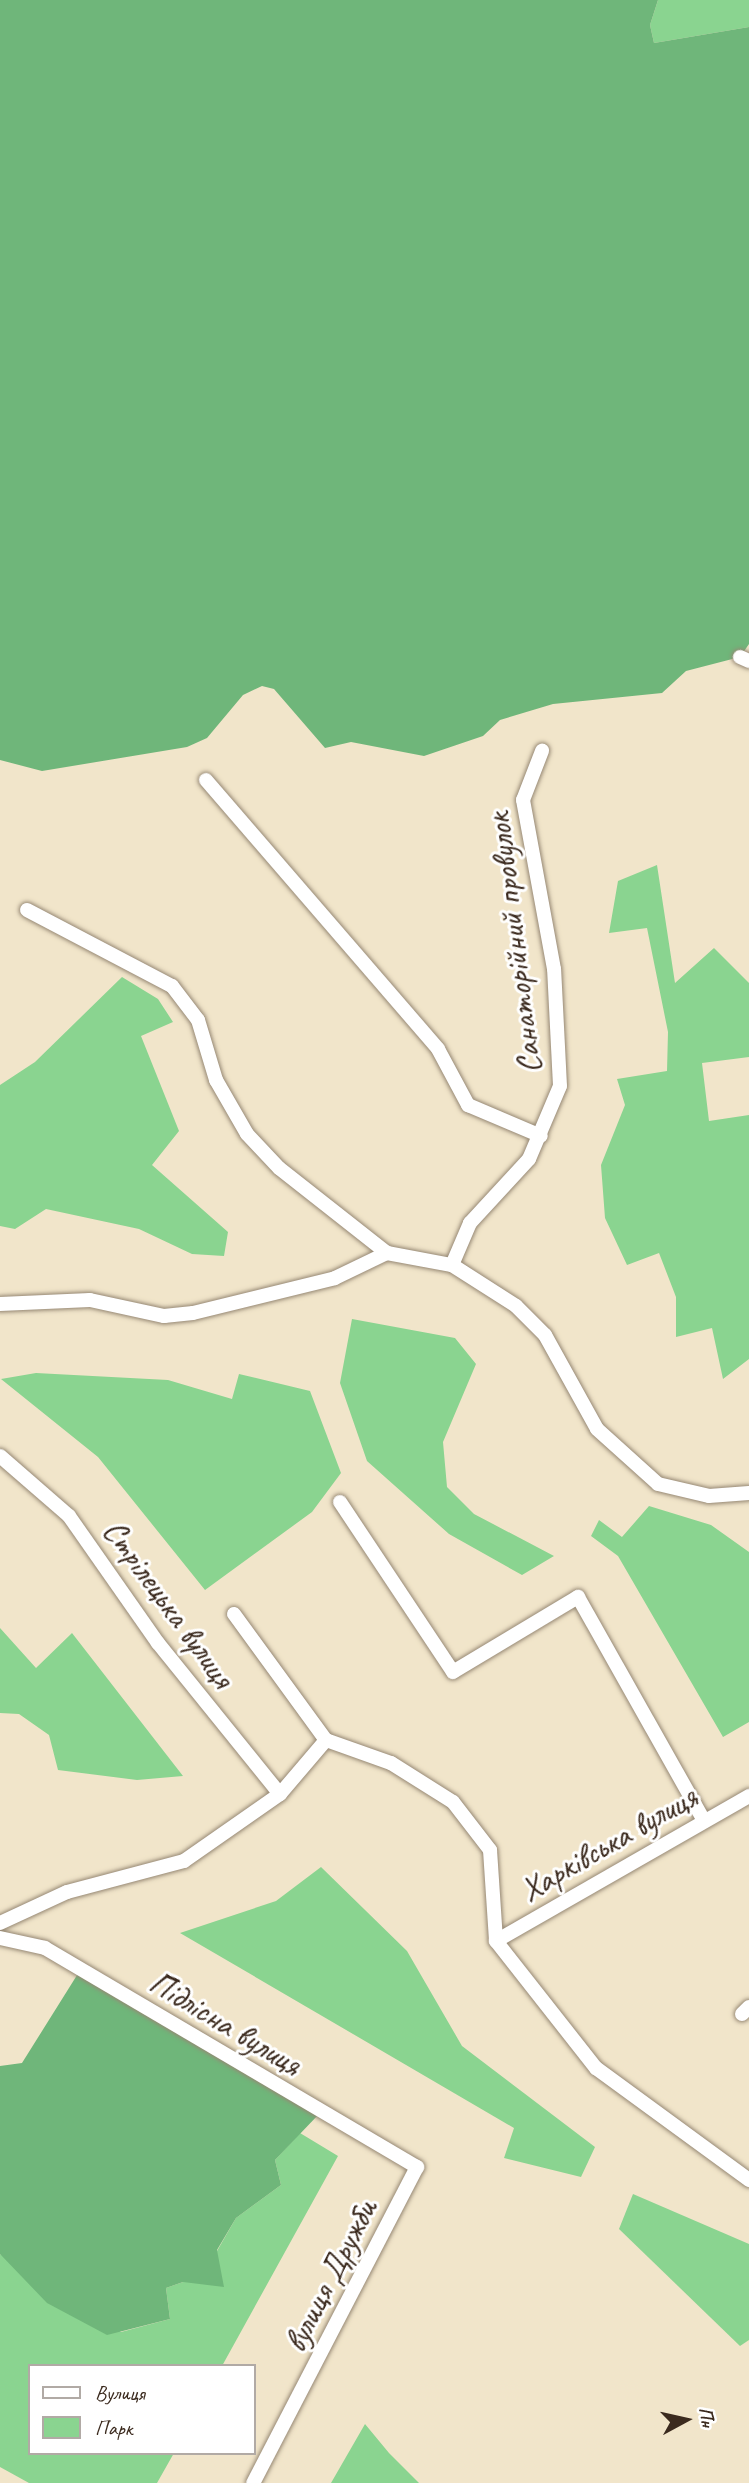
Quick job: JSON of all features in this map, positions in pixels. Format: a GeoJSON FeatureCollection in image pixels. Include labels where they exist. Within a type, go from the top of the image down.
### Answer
{"type":"FeatureCollection","features":[{"type":"Feature","properties":{"kind":"street","name":"Санаторійний провулок"},"geometry":{"type":"LineString","coordinates":[[452,1265],[470,1223],[529,1159],[561,1086],[562,1054],[523,800],[542,751]]}},
{"type":"Feature","properties":{"kind":"street"},"geometry":{"type":"LineString","coordinates":[[206,780],[438,1049],[468,1105],[541,1136]]}},
{"type":"Feature","properties":{"kind":"street"},"geometry":{"type":"LineString","coordinates":[[27,910],[172,986],[198,1020],[216,1080],[247,1134],[356,1235],[387,1253],[452,1265],[516,1306],[545,1335],[597,1429],[658,1484],[709,1496],[749,1493]]}},
{"type":"Feature","properties":{"kind":"street"},"geometry":{"type":"LineString","coordinates":[[0,1304],[90,1300],[164,1316],[193,1313],[335,1279],[387,1253]]}},
{"type":"Feature","properties":{"kind":"street","name":"Стрілецька вулиця"},"geometry":{"type":"LineString","coordinates":[[0,1456],[69,1516],[158,1643],[280,1794]]}},
{"type":"Feature","properties":{"kind":"street"},"geometry":{"type":"LineString","coordinates":[[340,1502],[453,1672],[578,1597],[704,1821]]}},
{"type":"Feature","properties":{"kind":"street","name":"Стрілецька вулиця"},"geometry":{"type":"LineString","coordinates":[[234,1614],[326,1740]]}},
{"type":"Feature","properties":{"kind":"street"},"geometry":{"type":"LineString","coordinates":[[0,1923],[67,1892],[184,1861],[280,1794],[326,1740],[391,1763],[453,1802],[490,1850],[496,1941],[596,2068],[749,2180]]}},
{"type":"Feature","properties":{"kind":"street","name":"Харківська вулиця"},"geometry":{"type":"LineString","coordinates":[[496,1941],[749,1796]]}},
{"type":"Feature","properties":{"kind":"street","name":"Підлісна вулиця"},"geometry":{"type":"LineString","coordinates":[[0,1938],[45,1948],[417,2167]]}},
{"type":"Feature","properties":{"kind":"street","name":"вулиця Дружби"},"geometry":{"type":"LineString","coordinates":[[253,2483],[417,2167]]}},
{"type":"Feature","properties":{"kind":"green space"},"geometry":{"type":"Polygon","coordinates":[[[0,0],[658,0],[650,25],[654,43],[749,27],[749,644],[740,657],[686,671],[662,693],[553,704],[500,720],[483,736],[424,756],[351,742],[325,748],[274,689],[262,686],[243,695],[207,738],[187,747],[42,771],[0,760],[0,0]]]}},
{"type":"Feature","properties":{"kind":"green space"},"geometry":{"type":"Polygon","coordinates":[[[658,0],[749,0],[749,27],[654,43],[650,25],[658,0]]]}},
{"type":"Feature","properties":{"kind":"green space"},"geometry":{"type":"Polygon","coordinates":[[[657,865],[675,983],[714,948],[749,983],[749,1057],[702,1063],[709,1121],[749,1115],[749,1359],[723,1379],[712,1328],[676,1337],[676,1297],[659,1253],[627,1265],[605,1218],[601,1165],[625,1105],[617,1079],[667,1071],[668,1032],[647,928],[609,933],[618,881],[657,865]]]}},
{"type":"Feature","properties":{"kind":"green space"},"geometry":{"type":"Polygon","coordinates":[[[122,977],[158,999],[173,1022],[141,1036],[179,1131],[152,1165],[228,1232],[224,1256],[192,1254],[139,1229],[46,1209],[15,1229],[0,1226],[0,1085],[35,1062],[122,977]]]}},
{"type":"Feature","properties":{"kind":"green space"},"geometry":{"type":"Polygon","coordinates":[[[352,1319],[455,1338],[476,1364],[443,1442],[447,1487],[474,1514],[554,1556],[522,1575],[449,1534],[367,1461],[340,1383],[352,1319]]]}},
{"type":"Feature","properties":{"kind":"green space"},"geometry":{"type":"Polygon","coordinates":[[[36,1373],[168,1380],[232,1399],[239,1374],[310,1391],[341,1473],[312,1512],[205,1590],[98,1457],[1,1379],[36,1373]]]}},
{"type":"Feature","properties":{"kind":"green space"},"geometry":{"type":"Polygon","coordinates":[[[649,1506],[711,1525],[749,1552],[749,1722],[723,1737],[618,1556],[591,1536],[599,1520],[622,1537],[649,1506]]]}},
{"type":"Feature","properties":{"kind":"green space"},"geometry":{"type":"Polygon","coordinates":[[[0,1628],[36,1668],[72,1633],[183,1776],[137,1780],[58,1770],[49,1735],[19,1714],[0,1713],[0,1628]]]}},
{"type":"Feature","properties":{"kind":"green space"},"geometry":{"type":"Polygon","coordinates":[[[321,1867],[407,1951],[462,2046],[595,2147],[581,2177],[504,2158],[514,2128],[180,1933],[276,1901],[321,1867]]]}},
{"type":"Feature","properties":{"kind":"green space"},"geometry":{"type":"Polygon","coordinates":[[[79,1972],[319,2114],[275,2160],[281,2185],[236,2218],[217,2250],[224,2287],[183,2282],[166,2288],[170,2319],[107,2335],[47,2303],[0,2254],[0,2066],[22,2063],[79,1972]]]}},
{"type":"Feature","properties":{"kind":"green space"},"geometry":{"type":"Polygon","coordinates":[[[300,2133],[338,2156],[223,2364],[28,2364],[28,2455],[173,2455],[157,2483],[29,2483],[0,2467],[0,2254],[121,2332],[170,2319],[166,2288],[183,2282],[217,2251],[236,2218],[281,2185],[275,2160],[300,2133]]]}},
{"type":"Feature","properties":{"kind":"green space"},"geometry":{"type":"Polygon","coordinates":[[[633,2194],[749,2244],[749,2340],[740,2346],[619,2229],[633,2194]]]}},
{"type":"Feature","properties":{"kind":"green space"},"geometry":{"type":"Polygon","coordinates":[[[365,2424],[389,2453],[419,2483],[331,2483],[365,2424]]]}}]}
